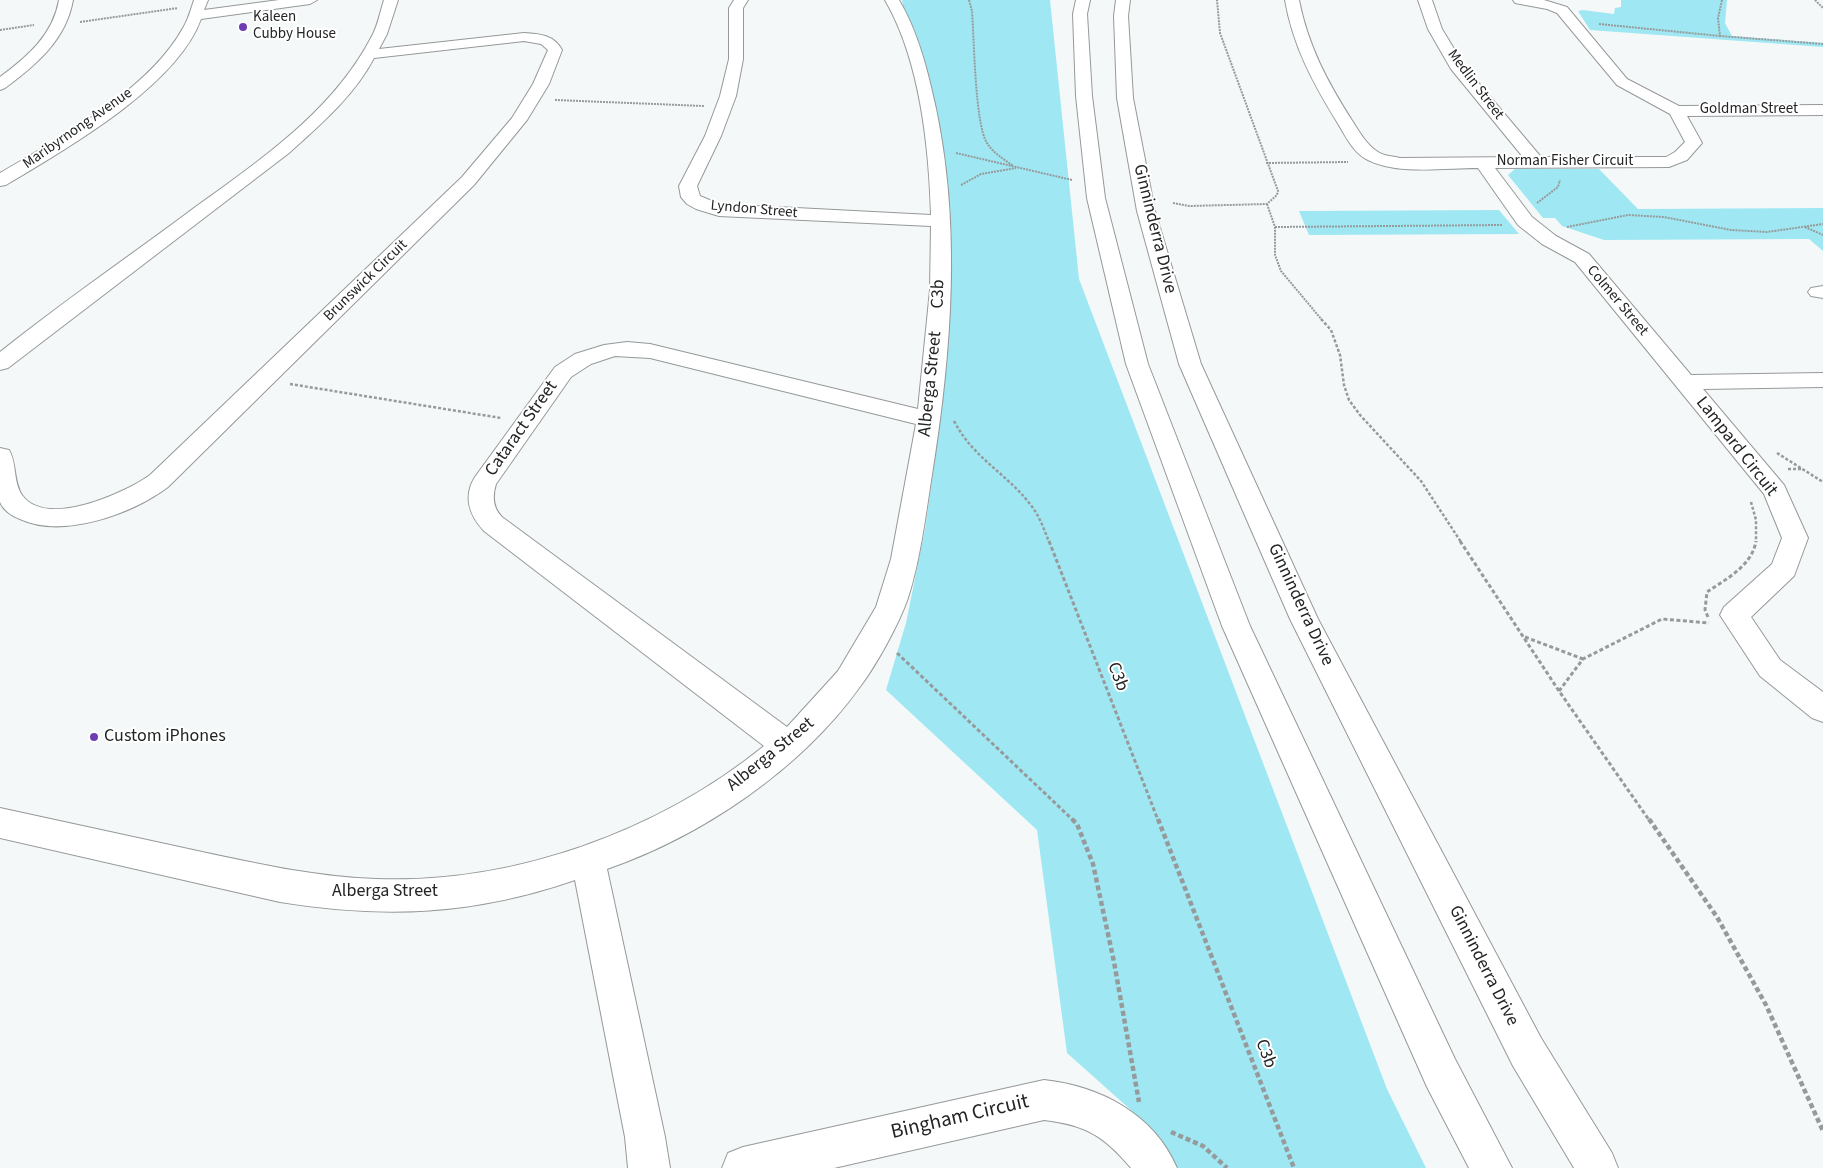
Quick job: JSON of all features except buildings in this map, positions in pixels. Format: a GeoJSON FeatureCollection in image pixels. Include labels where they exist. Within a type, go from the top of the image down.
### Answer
{"type":"FeatureCollection","features":[{"type":"Feature","properties":{"kind":"street"},"geometry":{"type":"LineString","coordinates":[[0,85],[37,53],[59,24],[66,0]]}},
{"type":"Feature","properties":{"kind":"street"},"geometry":{"type":"LineString","coordinates":[[200,6],[310,0]]}},
{"type":"Feature","properties":{"kind":"street"},"geometry":{"type":"LineString","coordinates":[[0,363],[280,150],[337,96],[370,54],[384,26],[391,0]]}},
{"type":"Feature","properties":{"kind":"street","name":"Lyndon Street"},"geometry":{"type":"LineString","coordinates":[[741,0],[736,8],[736,59],[725,107],[688,186],[688,194],[699,204],[727,211],[941,221]]}},
{"type":"Feature","properties":{"kind":"street","name":"Alberga Street"},"geometry":{"type":"LineString","coordinates":[[0,823],[280,885],[320,892],[363,896],[408,896],[471,889],[543,874],[588,860],[656,832],[698,810],[730,790],[788,746],[838,695],[874,642],[887,616],[903,565],[940,417],[939,309],[941,221],[935,145],[915,56],[892,0]]}},
{"type":"Feature","properties":{"kind":"street"},"geometry":{"type":"LineString","coordinates":[[1083,0],[1080,14],[1084,96],[1096,198],[1137,364],[1236,626],[1441,1073],[1491,1168]]}},
{"type":"Feature","properties":{"kind":"street","name":"Ginninderra Drive"},"geometry":{"type":"LineString","coordinates":[[1123,0],[1121,16],[1125,98],[1146,211],[1190,364],[1304,619],[1527,1052],[1597,1168]]}},
{"type":"Feature","properties":{"kind":"street","name":"Norman Fisher Circuit"},"geometry":{"type":"LineString","coordinates":[[1292,0],[1303,45],[1321,86],[1361,146],[1371,155],[1400,163],[1669,162],[1681,156],[1694,142],[1676,111]]}},
{"type":"Feature","properties":{"kind":"street","name":"Medlin Street"},"geometry":{"type":"LineString","coordinates":[[1425,0],[1435,29],[1460,69],[1537,163]]}},
{"type":"Feature","properties":{"kind":"street"},"geometry":{"type":"LineString","coordinates":[[1520,0],[1550,5],[1562,10],[1622,82],[1676,111]]}},
{"type":"Feature","properties":{"kind":"street","name":"Maribyrnong Avenue"},"geometry":{"type":"LineString","coordinates":[[0,181],[80,132],[126,98],[167,59],[186,36],[200,6]]}},
{"type":"Feature","properties":{"kind":"street","name":"Brunswick Circuit"},"geometry":{"type":"LineString","coordinates":[[0,456],[12,501],[25,512],[35,515],[61,517],[105,509],[134,496],[159,481],[468,181],[504,139],[532,99],[555,52],[553,45],[541,39],[518,38],[370,54]]}},
{"type":"Feature","properties":{"kind":"street","name":"Goldman Street"},"geometry":{"type":"LineString","coordinates":[[1676,111],[1823,110]]}},
{"type":"Feature","properties":{"kind":"street","name":"Colmer Street"},"geometry":{"type":"LineString","coordinates":[[1483,163],[1525,220],[1549,240],[1582,258],[1684,382]]}},
{"type":"Feature","properties":{"kind":"street","name":"Cataract Street"},"geometry":{"type":"LineString","coordinates":[[788,746],[488,518],[480,505],[481,490],[484,483],[558,378],[570,366],[598,352],[630,348],[650,351],[940,417]]}},
{"type":"Feature","properties":{"kind":"street","name":"Lampard Circuit"},"geometry":{"type":"LineString","coordinates":[[1684,382],[1823,380]]}},
{"type":"Feature","properties":{"kind":"street","name":"Lampard Circuit"},"geometry":{"type":"LineString","coordinates":[[1684,382],[1775,491],[1795,538],[1784,570],[1734,615],[1770,668],[1823,709]]}},
{"type":"Feature","properties":{"kind":"street"},"geometry":{"type":"LineString","coordinates":[[588,860],[645,1137],[649,1168]]}},
{"type":"Feature","properties":{"kind":"street","name":"Bingham Circuit"},"geometry":{"type":"LineString","coordinates":[[743,1168],[1044,1100],[1062,1101],[1099,1113],[1116,1123],[1150,1134],[1156,1168]]}},
{"type":"Feature","properties":{"kind":"path"},"geometry":{"type":"LineString","coordinates":[[969,0],[972,11],[979,106],[983,133],[986,142],[995,153],[1013,166]]}},
{"type":"Feature","properties":{"kind":"path"},"geometry":{"type":"LineString","coordinates":[[1173,203],[1189,206],[1267,204],[1277,195],[1278,191],[1266,163],[1220,34],[1217,0]]}},
{"type":"Feature","properties":{"kind":"path"},"geometry":{"type":"LineString","coordinates":[[1720,36],[1718,18],[1722,0]]}},
{"type":"Feature","properties":{"kind":"path"},"geometry":{"type":"LineString","coordinates":[[1816,0],[1823,8]]}},
{"type":"Feature","properties":{"kind":"path"},"geometry":{"type":"LineString","coordinates":[[0,30],[200,6]]}},
{"type":"Feature","properties":{"kind":"path"},"geometry":{"type":"LineString","coordinates":[[1594,24],[1823,44]]}},
{"type":"Feature","properties":{"kind":"path"},"geometry":{"type":"LineString","coordinates":[[532,99],[725,107]]}},
{"type":"Feature","properties":{"kind":"path"},"geometry":{"type":"LineString","coordinates":[[935,145],[949,151],[1074,180]]}},
{"type":"Feature","properties":{"kind":"path"},"geometry":{"type":"LineString","coordinates":[[1266,163],[1348,162]]}},
{"type":"Feature","properties":{"kind":"path"},"geometry":{"type":"LineString","coordinates":[[960,186],[980,174],[1000,169],[1022,168]]}},
{"type":"Feature","properties":{"kind":"path"},"geometry":{"type":"LineString","coordinates":[[1267,204],[1275,228],[1275,255],[1281,271],[1331,330],[1340,355],[1342,378],[1349,400],[1421,481],[1558,691],[1717,917],[1766,1005],[1823,1130]]}},
{"type":"Feature","properties":{"kind":"path"},"geometry":{"type":"LineString","coordinates":[[1805,227],[1823,235]]}},
{"type":"Feature","properties":{"kind":"path"},"geometry":{"type":"LineString","coordinates":[[264,380],[526,422]]}},
{"type":"Feature","properties":{"kind":"path","name":"C3b"},"geometry":{"type":"LineString","coordinates":[[940,417],[977,454],[1025,496],[1039,516],[1294,1168]]}},
{"type":"Feature","properties":{"kind":"path"},"geometry":{"type":"LineString","coordinates":[[1770,450],[1823,482]]}},
{"type":"Feature","properties":{"kind":"path"},"geometry":{"type":"LineString","coordinates":[[1558,691],[1583,659],[1662,619],[1710,624],[1706,610],[1707,592],[1745,565],[1754,551],[1757,535],[1756,519],[1747,495]]}},
{"type":"Feature","properties":{"kind":"path"},"geometry":{"type":"LineString","coordinates":[[1524,637],[1583,659]]}},
{"type":"Feature","properties":{"kind":"path"},"geometry":{"type":"LineString","coordinates":[[874,642],[890,648],[906,660],[1077,824],[1093,864],[1134,1067],[1141,1119],[1150,1134],[1203,1146],[1228,1168]]}},
{"type":"Feature","properties":{"kind":"shaded area"},"geometry":{"type":"Polygon","coordinates":[[[902,0],[1050,0],[1079,279],[1387,1089],[1426,1168],[1171,1168],[1141,1119],[1067,1053],[1037,830],[886,690],[906,623],[925,529],[942,410],[949,257],[902,0]]]}},
{"type":"Feature","properties":{"kind":"shaded area"},"geometry":{"type":"Polygon","coordinates":[[[1621,0],[1727,0],[1725,23],[1732,36],[1823,43],[1823,47],[1590,30],[1578,11],[1614,14],[1615,8],[1621,7],[1621,0]]]}},
{"type":"Feature","properties":{"kind":"shaded area"},"geometry":{"type":"Polygon","coordinates":[[[1515,169],[1599,169],[1638,209],[1823,208],[1823,251],[1809,239],[1604,240],[1562,226],[1555,218],[1543,218],[1508,175],[1515,169]]]}},
{"type":"Feature","properties":{"kind":"shaded area"},"geometry":{"type":"Polygon","coordinates":[[[1499,210],[1519,234],[1309,235],[1299,211],[1499,210]]]}},
{"type":"Feature","properties":{"kind":"place","name":"Kaleen Cubby House"},"geometry":{"type":"Point","coordinates":[243,27]}},
{"type":"Feature","properties":{"kind":"place","name":"Custom iPhones"},"geometry":{"type":"Point","coordinates":[94,737]}}]}
